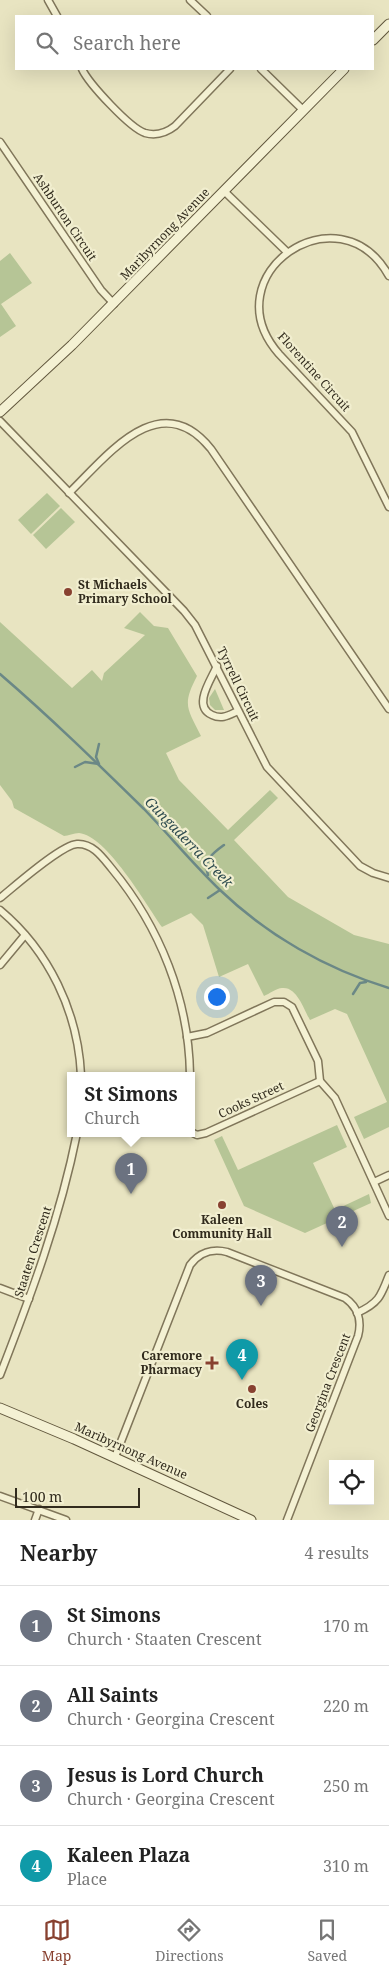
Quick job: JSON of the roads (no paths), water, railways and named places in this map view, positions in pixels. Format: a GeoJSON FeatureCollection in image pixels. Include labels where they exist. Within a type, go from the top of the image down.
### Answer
{"type":"FeatureCollection","features":[{"type":"Feature","properties":{"kind":"street"},"geometry":{"type":"LineString","coordinates":[[48,0],[56,15]]}},
{"type":"Feature","properties":{"kind":"street"},"geometry":{"type":"LineString","coordinates":[[190,0],[206,15]]}},
{"type":"Feature","properties":{"kind":"street"},"geometry":{"type":"LineString","coordinates":[[374,39],[389,24]]}},
{"type":"Feature","properties":{"kind":"street"},"geometry":{"type":"LineString","coordinates":[[83,70],[90,83],[134,126],[142,132],[157,134],[166,132],[174,126],[229,70]]}},
{"type":"Feature","properties":{"kind":"street"},"geometry":{"type":"LineString","coordinates":[[261,70],[303,110]]}},
{"type":"Feature","properties":{"kind":"street","name":"Maribyrnong Avenue"},"geometry":{"type":"LineString","coordinates":[[0,412],[54,364],[343,70]]}},
{"type":"Feature","properties":{"kind":"street","name":"Ashburton Circuit"},"geometry":{"type":"LineString","coordinates":[[0,142],[102,290],[114,304]]}},
{"type":"Feature","properties":{"kind":"street"},"geometry":{"type":"LineString","coordinates":[[224,191],[287,252]]}},
{"type":"Feature","properties":{"kind":"street","name":"Florentine Circuit"},"geometry":{"type":"LineString","coordinates":[[389,276],[370,252],[356,244],[340,239],[316,239],[301,244],[287,252],[271,268],[261,290],[260,313],[266,335],[278,354],[352,432],[389,507]]}},
{"type":"Feature","properties":{"kind":"street","name":"Tyrrell Circuit"},"geometry":{"type":"LineString","coordinates":[[0,421],[190,618],[200,633],[262,760],[272,775],[360,866],[389,878]]}},
{"type":"Feature","properties":{"kind":"street"},"geometry":{"type":"LineString","coordinates":[[69,493],[124,440],[141,428],[155,424],[169,424],[183,427],[196,434],[211,449],[389,709]]}},
{"type":"Feature","properties":{"kind":"street"},"geometry":{"type":"LineString","coordinates":[[216,666],[205,692],[204,708],[213,716],[222,718],[238,711]]}},
{"type":"Feature","properties":{"kind":"street"},"geometry":{"type":"LineString","coordinates":[[0,898],[66,846],[78,843],[94,848],[130,892],[156,937],[176,986],[187,1036],[190,1072]]}},
{"type":"Feature","properties":{"kind":"street"},"geometry":{"type":"LineString","coordinates":[[0,910],[25,935],[48,966],[65,999],[78,1043],[81,1072]]}},
{"type":"Feature","properties":{"kind":"street"},"geometry":{"type":"LineString","coordinates":[[0,965],[25,935]]}},
{"type":"Feature","properties":{"kind":"street"},"geometry":{"type":"LineString","coordinates":[[187,1036],[207,1033],[274,1002],[284,1002],[290,1005],[296,1012],[318,1061],[320,1081],[335,1098],[389,1216]]}},
{"type":"Feature","properties":{"kind":"street","name":"Cooks Street"},"geometry":{"type":"LineString","coordinates":[[195,1133],[206,1133],[320,1081]]}},
{"type":"Feature","properties":{"kind":"street","name":"Staaten Crescent"},"geometry":{"type":"LineString","coordinates":[[0,1376],[58,1214],[76,1137]]}},
{"type":"Feature","properties":{"kind":"street"},"geometry":{"type":"LineString","coordinates":[[374,1182],[389,1175]]}},
{"type":"Feature","properties":{"kind":"street"},"geometry":{"type":"LineString","coordinates":[[115,1457],[188,1270],[200,1255],[213,1250],[227,1252],[340,1296],[349,1301],[357,1313],[372,1306],[378,1300],[389,1275]]}},
{"type":"Feature","properties":{"kind":"street"},"geometry":{"type":"LineString","coordinates":[[0,1288],[29,1299]]}},
{"type":"Feature","properties":{"kind":"street","name":"Georgina Crescent"},"geometry":{"type":"LineString","coordinates":[[287,1520],[358,1336],[360,1327],[357,1313]]}},
{"type":"Feature","properties":{"kind":"street","name":"Maribyrnong Avenue"},"geometry":{"type":"LineString","coordinates":[[0,1408],[115,1457],[251,1520]]}},
{"type":"Feature","properties":{"kind":"street"},"geometry":{"type":"LineString","coordinates":[[0,1496],[66,1520]]}},
{"type":"Feature","properties":{"kind":"street"},"geometry":{"type":"LineString","coordinates":[[35,1520],[39,1509]]}},
{"type":"Feature","properties":{"kind":"waterway","name":"Gungaderra Creek"},"geometry":{"type":"LineString","coordinates":[[0,674],[55,723],[154,819],[220,890],[257,922],[320,961],[389,988]]}},
{"type":"Feature","properties":{"kind":"waterway","name":"Gungaderra Creek"},"geometry":{"type":"LineString","coordinates":[[75,767],[85,762],[99,764],[96,757],[99,744]]}},
{"type":"Feature","properties":{"kind":"waterway"},"geometry":{"type":"LineString","coordinates":[[208,875],[207,865],[210,857],[224,845]]}},
{"type":"Feature","properties":{"kind":"waterway"},"geometry":{"type":"LineString","coordinates":[[208,898],[220,890]]}},
{"type":"Feature","properties":{"kind":"waterway"},"geometry":{"type":"LineString","coordinates":[[353,994],[360,983],[366,982]]}},
{"type":"Feature","properties":{"kind":"place","name":"St Michaels Primary School"},"geometry":{"type":"Point","coordinates":[68,592]}},
{"type":"Feature","properties":{"kind":"place","name":"St Simons"},"geometry":{"type":"Point","coordinates":[131,1194]}},
{"type":"Feature","properties":{"kind":"place","name":"Kaleen Community Hall"},"geometry":{"type":"Point","coordinates":[222,1205]}},
{"type":"Feature","properties":{"kind":"place","name":"All Saints"},"geometry":{"type":"Point","coordinates":[342,1247]}},
{"type":"Feature","properties":{"kind":"place","name":"Jesus is Lord Church"},"geometry":{"type":"Point","coordinates":[261,1306]}},
{"type":"Feature","properties":{"kind":"place","name":"Caremore Pharmacy"},"geometry":{"type":"Point","coordinates":[212,1363]}},
{"type":"Feature","properties":{"kind":"place","name":"Kaleen Plaza"},"geometry":{"type":"Point","coordinates":[242,1380]}},
{"type":"Feature","properties":{"kind":"place","name":"Coles"},"geometry":{"type":"Point","coordinates":[252,1389]}}]}
